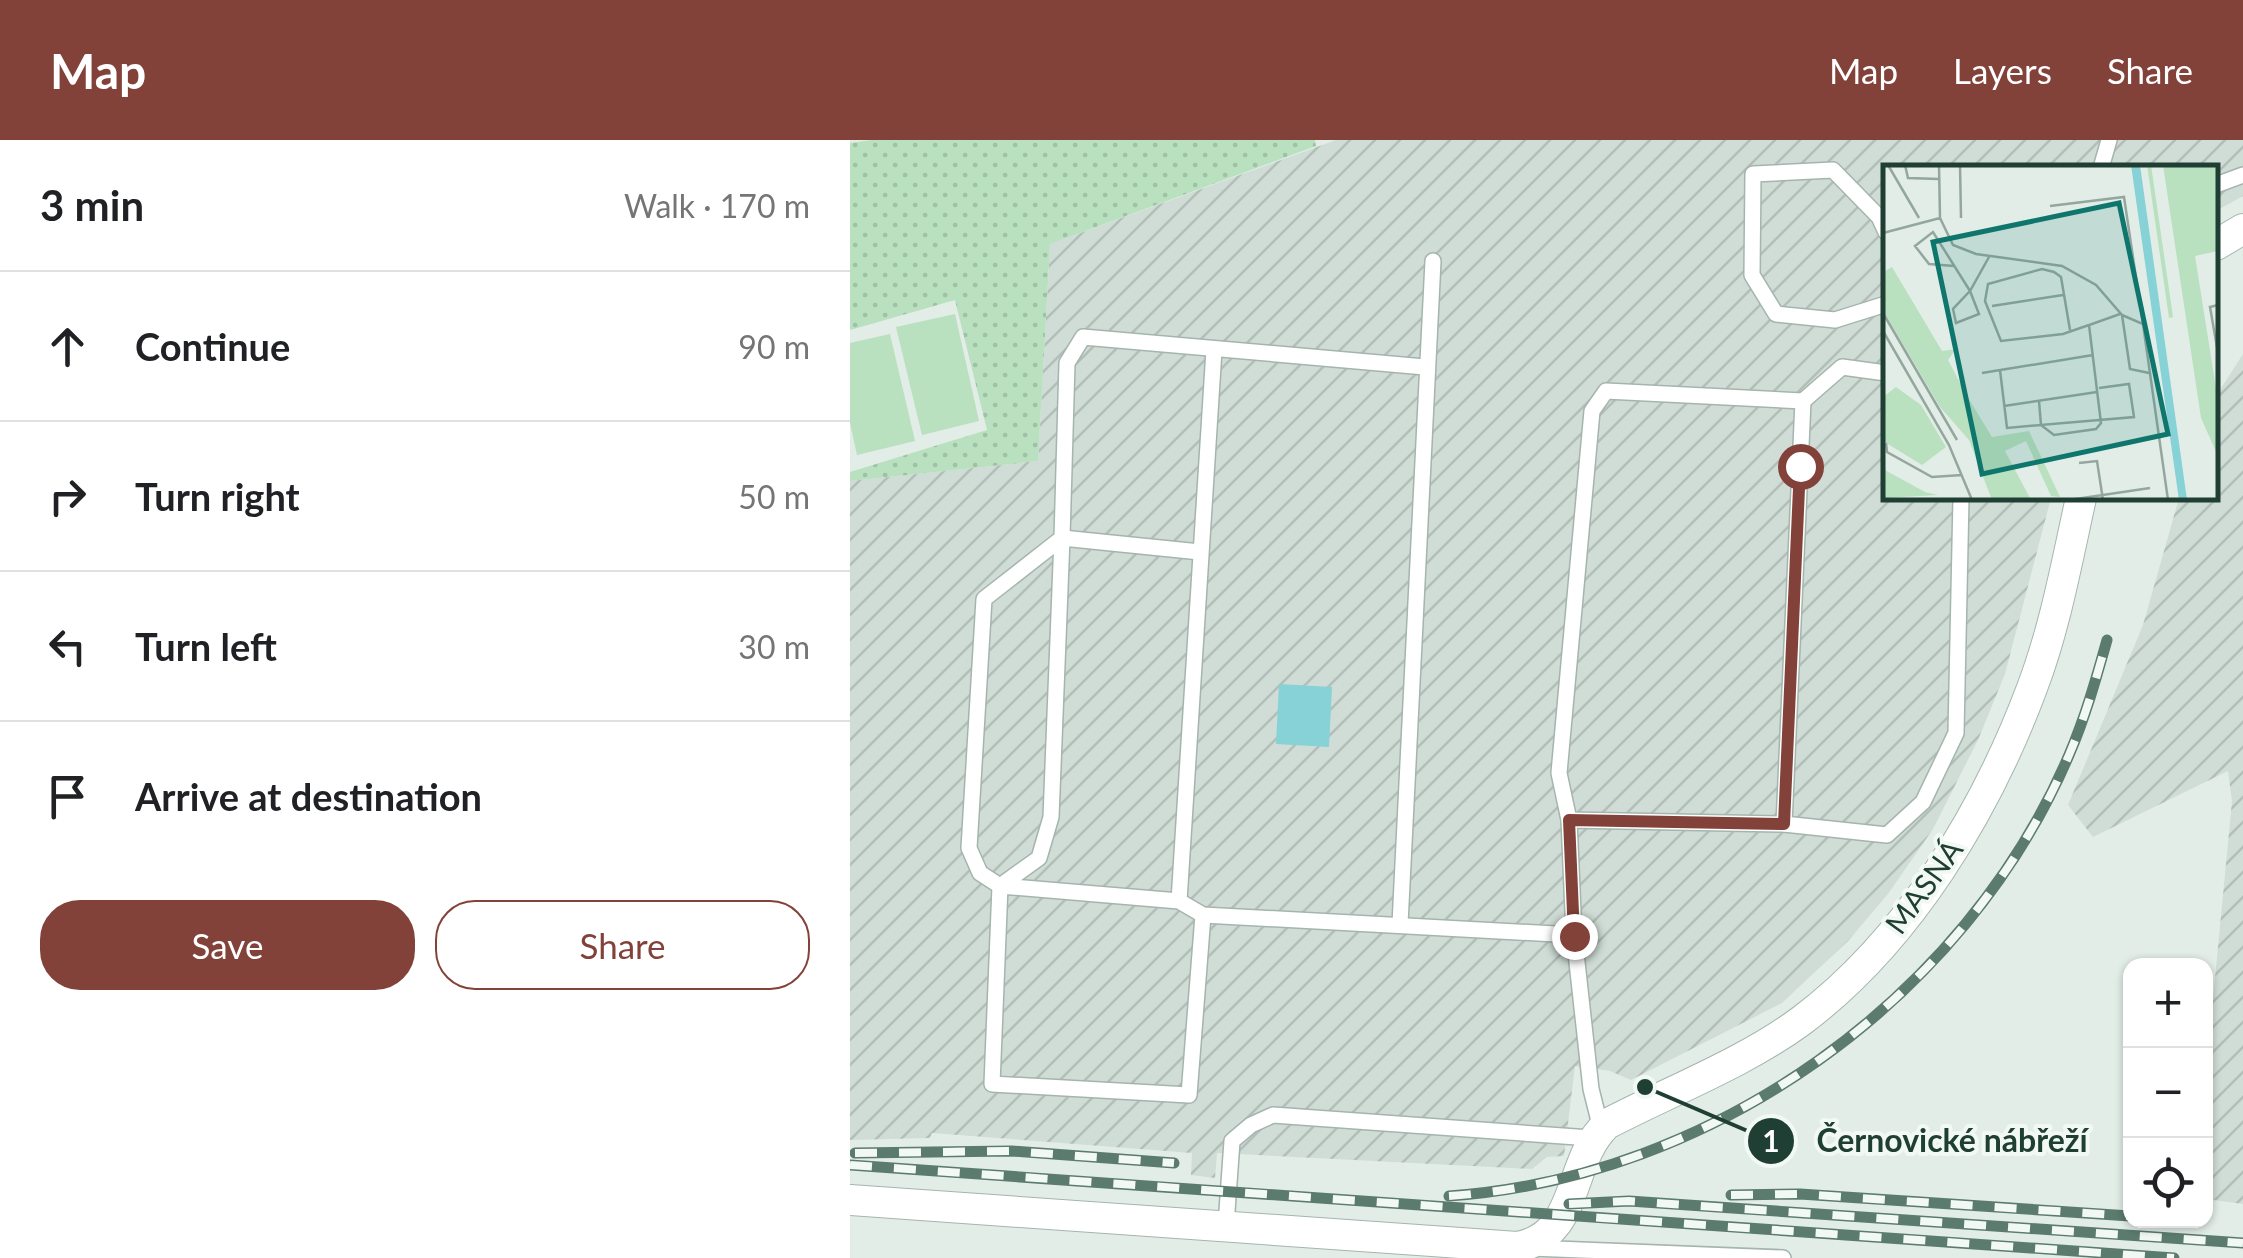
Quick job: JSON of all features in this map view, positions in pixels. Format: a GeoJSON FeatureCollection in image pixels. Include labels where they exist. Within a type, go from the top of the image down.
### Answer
{"type":"FeatureCollection","features":[{"type":"Feature","properties":{"kind":"street"},"geometry":{"type":"LineString","coordinates":[[2218,244],[2243,230]]}},
{"type":"Feature","properties":{"kind":"street","name":"MASNÁ"},"geometry":{"type":"LineString","coordinates":[[1596,1134],[1799,1022],[1853,974],[1903,916],[1950,854],[1988,790],[2033,687],[2080,500]]}},
{"type":"Feature","properties":{"kind":"street"},"geometry":{"type":"LineString","coordinates":[[850,1200],[1226,1225],[1543,1238],[1596,1134]]}},
{"type":"Feature","properties":{"kind":"lane"},"geometry":{"type":"LineString","coordinates":[[2102,165],[2109,140]]}},
{"type":"Feature","properties":{"kind":"lane"},"geometry":{"type":"LineString","coordinates":[[1883,226],[1834,170],[1753,174],[1752,275],[1776,314],[1835,320],[1883,305]]}},
{"type":"Feature","properties":{"kind":"lane"},"geometry":{"type":"LineString","coordinates":[[2218,184],[2243,175]]}},
{"type":"Feature","properties":{"kind":"lane"},"geometry":{"type":"LineString","coordinates":[[1400,924],[1433,261]]}},
{"type":"Feature","properties":{"kind":"lane"},"geometry":{"type":"LineString","coordinates":[[1000,886],[1039,858],[1051,817],[1067,363],[1083,337],[1425,367]]}},
{"type":"Feature","properties":{"kind":"lane"},"geometry":{"type":"LineString","coordinates":[[1179,901],[1214,350]]}},
{"type":"Feature","properties":{"kind":"lane"},"geometry":{"type":"LineString","coordinates":[[1226,1225],[1232,1141],[1251,1124],[1273,1115],[1596,1134],[1574,936],[1569,820],[1559,773],[1592,411],[1606,391],[1803,401],[1842,367],[1883,373]]}},
{"type":"Feature","properties":{"kind":"lane"},"geometry":{"type":"LineString","coordinates":[[1784,824],[1803,401]]}},
{"type":"Feature","properties":{"kind":"lane"},"geometry":{"type":"LineString","coordinates":[[1569,820],[1784,824],[1886,835],[1923,802],[1956,733],[1961,500]]}},
{"type":"Feature","properties":{"kind":"lane"},"geometry":{"type":"LineString","coordinates":[[1200,552],[1062,538],[984,599],[969,848],[980,873],[1000,886],[1179,901],[1202,915],[1574,936]]}},
{"type":"Feature","properties":{"kind":"lane"},"geometry":{"type":"LineString","coordinates":[[1000,886],[992,1084],[1189,1095],[1202,915]]}},
{"type":"Feature","properties":{"kind":"lane"},"geometry":{"type":"LineString","coordinates":[[1543,1238],[1569,1243],[1583,1252]]}},
{"type":"Feature","properties":{"kind":"lane"},"geometry":{"type":"LineString","coordinates":[[1543,1238],[1583,1252],[1633,1255],[1672,1250],[1783,1258]]}},
{"type":"Feature","properties":{"kind":"shaded area"},"geometry":{"type":"Polygon","coordinates":[[[1336,140],[2243,140],[2243,196],[2218,210],[2218,165],[1883,165],[1883,500],[2050,500],[2005,674],[1978,740],[1933,829],[1888,894],[1848,941],[1782,1003],[1631,1080],[1610,1071],[1575,1066],[1564,1156],[1547,1157],[1532,1169],[1217,1153],[1215,1178],[1191,1175],[1192,1153],[932,1133],[930,1138],[850,1140],[850,481],[1038,461],[1050,244],[1336,140]]]}},
{"type":"Feature","properties":{"kind":"shaded area"},"geometry":{"type":"Polygon","coordinates":[[[2243,354],[2243,1204],[2213,1200],[2213,999],[2232,801],[2228,771],[2093,837],[2068,805],[2143,625],[2178,500],[2218,500],[2218,393],[2243,354]]]}},
{"type":"Feature","properties":{"kind":"green space"},"geometry":{"type":"Polygon","coordinates":[[[1315,140],[1316,146],[1050,244],[1038,461],[850,481],[850,472],[987,430],[955,300],[850,330],[850,143],[1315,140]]]}},
{"type":"Feature","properties":{"kind":"green space"},"geometry":{"type":"Polygon","coordinates":[[[955,314],[979,421],[922,435],[896,327],[955,314]]]}},
{"type":"Feature","properties":{"kind":"green space"},"geometry":{"type":"Polygon","coordinates":[[[890,334],[915,441],[857,455],[850,423],[850,343],[890,334]]]}},
{"type":"Feature","properties":{"kind":"water"},"geometry":{"type":"Polygon","coordinates":[[[1279,684],[1332,687],[1329,747],[1276,744],[1279,684]]]}},
{"type":"Feature","properties":{"kind":"railway"},"geometry":{"type":"LineString","coordinates":[[1449,1196],[1547,1182],[1642,1154],[1733,1113],[1819,1060],[1896,997],[1965,924],[2023,843],[2075,741],[2107,640]]}},
{"type":"Feature","properties":{"kind":"railway"},"geometry":{"type":"LineString","coordinates":[[855,1153],[1012,1151],[1174,1163]]}},
{"type":"Feature","properties":{"kind":"railway"},"geometry":{"type":"LineString","coordinates":[[850,1165],[2174,1258]]}},
{"type":"Feature","properties":{"kind":"railway"},"geometry":{"type":"LineString","coordinates":[[1731,1195],[1800,1194],[2123,1216]]}},
{"type":"Feature","properties":{"kind":"railway"},"geometry":{"type":"LineString","coordinates":[[1569,1204],[1629,1201],[2243,1243]]}},
{"type":"Feature","properties":{"kind":"place","name":"Černovické nábřeží"},"geometry":{"type":"Point","coordinates":[1645,1087]}},
{"type":"Feature","properties":{"kind":"route"},"geometry":{"type":"LineString","coordinates":[[1574,936],[1569,820],[1784,824],[1800,466]]}}]}
